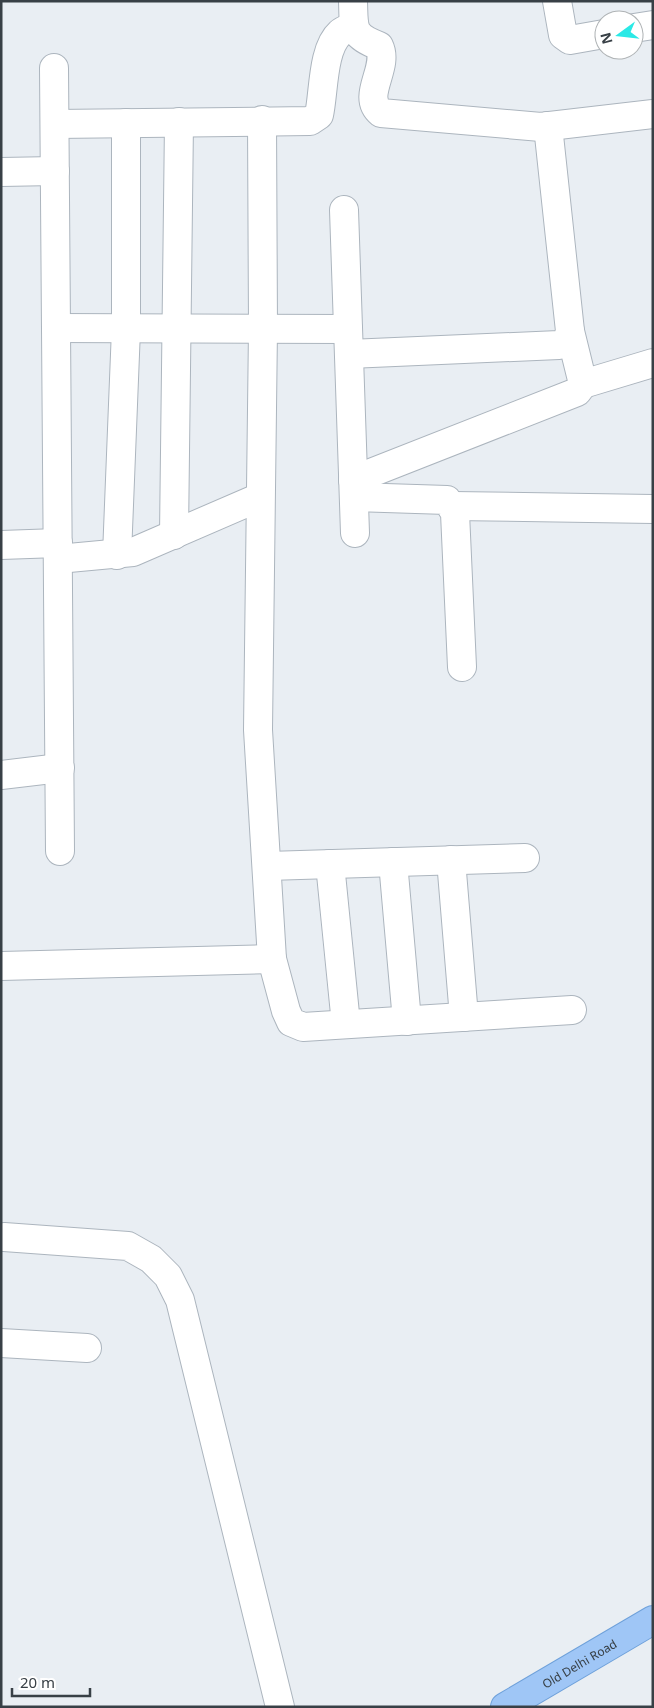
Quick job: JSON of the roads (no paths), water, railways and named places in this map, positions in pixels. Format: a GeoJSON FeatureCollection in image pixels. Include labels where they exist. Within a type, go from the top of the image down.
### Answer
{"type":"FeatureCollection","features":[{"type":"Feature","properties":{"kind":"main road","name":"Old Delhi Road"},"geometry":{"type":"LineString","coordinates":[[505,1707],[653,1620]]}},
{"type":"Feature","properties":{"kind":"street"},"geometry":{"type":"LineString","coordinates":[[557,1],[563,35],[570,40],[594,36]]}},
{"type":"Feature","properties":{"kind":"street"},"geometry":{"type":"LineString","coordinates":[[55,124],[262,120],[310,121],[319,115],[326,61],[331,47],[353,14]]}},
{"type":"Feature","properties":{"kind":"street"},"geometry":{"type":"LineString","coordinates":[[353,14],[361,39],[379,46],[382,54],[373,98],[375,108],[382,113],[528,127],[653,114]]}},
{"type":"Feature","properties":{"kind":"street"},"geometry":{"type":"LineString","coordinates":[[54,68],[60,851]]}},
{"type":"Feature","properties":{"kind":"street"},"geometry":{"type":"LineString","coordinates":[[262,120],[263,329],[258,720],[272,959],[286,1011],[292,1022],[303,1027],[572,1010]]}},
{"type":"Feature","properties":{"kind":"street"},"geometry":{"type":"LineString","coordinates":[[174,535],[179,122]]}},
{"type":"Feature","properties":{"kind":"street"},"geometry":{"type":"LineString","coordinates":[[117,555],[126,329],[126,123]]}},
{"type":"Feature","properties":{"kind":"street"},"geometry":{"type":"LineString","coordinates":[[548,126],[570,331],[583,384]]}},
{"type":"Feature","properties":{"kind":"street"},"geometry":{"type":"LineString","coordinates":[[1,172],[55,171]]}},
{"type":"Feature","properties":{"kind":"street"},"geometry":{"type":"LineString","coordinates":[[344,210],[355,534]]}},
{"type":"Feature","properties":{"kind":"street"},"geometry":{"type":"LineString","coordinates":[[56,328],[263,329],[349,342],[559,345],[567,341],[570,331]]}},
{"type":"Feature","properties":{"kind":"street"},"geometry":{"type":"LineString","coordinates":[[354,489],[577,392],[583,384],[653,363]]}},
{"type":"Feature","properties":{"kind":"street"},"geometry":{"type":"LineString","coordinates":[[354,489],[447,500],[452,506],[455,513],[462,667]]}},
{"type":"Feature","properties":{"kind":"street"},"geometry":{"type":"LineString","coordinates":[[1,545],[117,555],[141,549],[260,497]]}},
{"type":"Feature","properties":{"kind":"street"},"geometry":{"type":"LineString","coordinates":[[452,506],[653,509]]}},
{"type":"Feature","properties":{"kind":"street"},"geometry":{"type":"LineString","coordinates":[[1,775],[60,768]]}},
{"type":"Feature","properties":{"kind":"street"},"geometry":{"type":"LineString","coordinates":[[268,866],[525,858]]}},
{"type":"Feature","properties":{"kind":"street"},"geometry":{"type":"LineString","coordinates":[[451,860],[464,1017]]}},
{"type":"Feature","properties":{"kind":"street"},"geometry":{"type":"LineString","coordinates":[[394,862],[407,1021]]}},
{"type":"Feature","properties":{"kind":"street"},"geometry":{"type":"LineString","coordinates":[[330,864],[346,1024]]}},
{"type":"Feature","properties":{"kind":"street"},"geometry":{"type":"LineString","coordinates":[[1,966],[272,959]]}},
{"type":"Feature","properties":{"kind":"street"},"geometry":{"type":"LineString","coordinates":[[4,1236],[128,1246],[151,1259],[168,1276],[180,1300],[280,1707]]}},
{"type":"Feature","properties":{"kind":"street"},"geometry":{"type":"LineString","coordinates":[[1,1343],[87,1348]]}}]}
